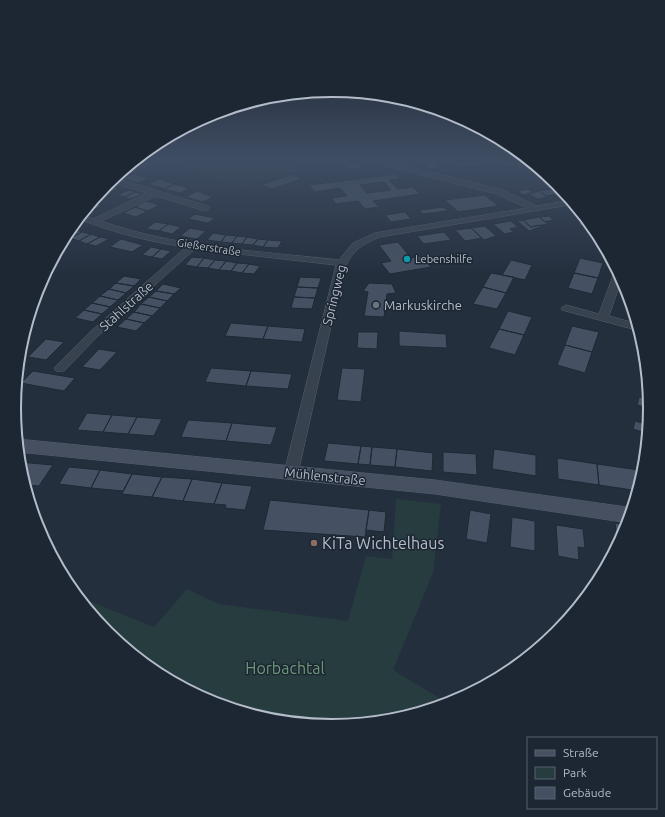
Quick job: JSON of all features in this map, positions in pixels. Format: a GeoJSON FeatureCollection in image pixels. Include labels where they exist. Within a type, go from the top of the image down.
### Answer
{"type":"FeatureCollection","features":[{"type":"Feature","properties":{"kind":"street"},"geometry":{"type":"LineString","coordinates":[[86,219],[144,197]]}},
{"type":"Feature","properties":{"kind":"street"},"geometry":{"type":"LineString","coordinates":[[169,197],[205,208]]}},
{"type":"Feature","properties":{"kind":"street"},"geometry":{"type":"LineString","coordinates":[[511,197],[536,209]]}},
{"type":"Feature","properties":{"kind":"street","name":"Springweg"},"geometry":{"type":"LineString","coordinates":[[292,473],[341,263],[347,253],[365,240],[378,235],[567,203]]}},
{"type":"Feature","properties":{"kind":"street","name":"Gießerstraße"},"geometry":{"type":"LineString","coordinates":[[86,219],[106,227],[193,246],[231,252],[341,263]]}},
{"type":"Feature","properties":{"kind":"street","name":"Stahlstraße"},"geometry":{"type":"LineString","coordinates":[[60,368],[94,334],[193,246]]}},
{"type":"Feature","properties":{"kind":"street"},"geometry":{"type":"LineString","coordinates":[[603,318],[616,281]]}},
{"type":"Feature","properties":{"kind":"street"},"geometry":{"type":"LineString","coordinates":[[566,308],[632,326]]}},
{"type":"Feature","properties":{"kind":"street","name":"Mühlenstraße"},"geometry":{"type":"LineString","coordinates":[[24,446],[435,487],[625,514]]}},
{"type":"Feature","properties":{"kind":"green space","name":"Horbachtal"},"geometry":{"type":"Polygon","coordinates":[[[396,499],[441,504],[433,573],[393,670],[442,700],[413,709],[373,717],[332,720],[292,717],[252,709],[213,696],[159,668],[143,656],[112,629],[86,600],[154,627],[187,589],[219,604],[348,621],[366,556],[392,559],[396,499]]]}},
{"type":"Feature","properties":{"kind":"building"},"geometry":{"type":"Polygon","coordinates":[[[124,197],[135,197],[131,199],[124,197]]]}},
{"type":"Feature","properties":{"kind":"building"},"geometry":{"type":"Polygon","coordinates":[[[186,197],[213,197],[203,202],[186,197]]]}},
{"type":"Feature","properties":{"kind":"building"},"geometry":{"type":"Polygon","coordinates":[[[399,197],[373,201],[379,207],[365,209],[358,201],[336,204],[331,198],[399,197]]]}},
{"type":"Feature","properties":{"kind":"building"},"geometry":{"type":"Polygon","coordinates":[[[468,197],[488,197],[498,206],[458,212],[445,200],[468,197]]]}},
{"type":"Feature","properties":{"kind":"building"},"geometry":{"type":"Polygon","coordinates":[[[534,197],[547,197],[537,199],[534,197]]]}},
{"type":"Feature","properties":{"kind":"building"},"geometry":{"type":"Polygon","coordinates":[[[146,201],[159,205],[148,211],[135,207],[146,201]]]}},
{"type":"Feature","properties":{"kind":"building"},"geometry":{"type":"Polygon","coordinates":[[[97,204],[102,206],[92,210],[97,204]]]}},
{"type":"Feature","properties":{"kind":"building"},"geometry":{"type":"Polygon","coordinates":[[[135,207],[148,211],[136,217],[123,213],[135,207]]]}},
{"type":"Feature","properties":{"kind":"building"},"geometry":{"type":"Polygon","coordinates":[[[443,207],[448,211],[423,214],[419,210],[443,207]]]}},
{"type":"Feature","properties":{"kind":"building"},"geometry":{"type":"Polygon","coordinates":[[[405,212],[411,219],[391,222],[385,215],[405,212]]]}},
{"type":"Feature","properties":{"kind":"building"},"geometry":{"type":"Polygon","coordinates":[[[195,214],[215,218],[208,223],[188,219],[195,214]]]}},
{"type":"Feature","properties":{"kind":"building"},"geometry":{"type":"Polygon","coordinates":[[[549,216],[554,220],[545,222],[539,217],[549,216]]]}},
{"type":"Feature","properties":{"kind":"building"},"geometry":{"type":"Polygon","coordinates":[[[539,217],[548,224],[531,227],[523,220],[539,217]]]}},
{"type":"Feature","properties":{"kind":"building"},"geometry":{"type":"Polygon","coordinates":[[[523,220],[531,227],[539,225],[541,227],[529,231],[517,221],[523,220]]]}},
{"type":"Feature","properties":{"kind":"building"},"geometry":{"type":"Polygon","coordinates":[[[581,220],[585,226],[579,225],[581,220]]]}},
{"type":"Feature","properties":{"kind":"building"},"geometry":{"type":"Polygon","coordinates":[[[511,221],[518,227],[510,229],[514,232],[505,234],[493,224],[511,221]]]}},
{"type":"Feature","properties":{"kind":"building"},"geometry":{"type":"Polygon","coordinates":[[[155,222],[168,224],[159,231],[146,229],[155,222]]]}},
{"type":"Feature","properties":{"kind":"building"},"geometry":{"type":"Polygon","coordinates":[[[168,224],[181,227],[172,234],[159,231],[168,224]]]}},
{"type":"Feature","properties":{"kind":"building"},"geometry":{"type":"Polygon","coordinates":[[[485,226],[496,236],[484,240],[471,228],[485,226]]]}},
{"type":"Feature","properties":{"kind":"building"},"geometry":{"type":"Polygon","coordinates":[[[190,228],[206,231],[197,239],[180,236],[190,228]]]}},
{"type":"Feature","properties":{"kind":"building"},"geometry":{"type":"Polygon","coordinates":[[[471,228],[482,238],[465,241],[455,230],[471,228]]]}},
{"type":"Feature","properties":{"kind":"building"},"geometry":{"type":"Polygon","coordinates":[[[77,230],[82,232],[72,237],[77,230]]]}},
{"type":"Feature","properties":{"kind":"building"},"geometry":{"type":"Polygon","coordinates":[[[82,232],[91,234],[79,241],[71,238],[82,232]]]}},
{"type":"Feature","properties":{"kind":"building"},"geometry":{"type":"Polygon","coordinates":[[[444,232],[451,240],[424,244],[417,236],[444,232]]]}},
{"type":"Feature","properties":{"kind":"building"},"geometry":{"type":"Polygon","coordinates":[[[213,233],[226,235],[221,242],[207,240],[213,233]]]}},
{"type":"Feature","properties":{"kind":"building"},"geometry":{"type":"Polygon","coordinates":[[[91,234],[100,237],[87,244],[79,241],[91,234]]]}},
{"type":"Feature","properties":{"kind":"building"},"geometry":{"type":"Polygon","coordinates":[[[226,235],[237,236],[232,243],[221,242],[226,235]]]}},
{"type":"Feature","properties":{"kind":"building"},"geometry":{"type":"Polygon","coordinates":[[[237,236],[247,237],[242,244],[232,243],[237,236]]]}},
{"type":"Feature","properties":{"kind":"building"},"geometry":{"type":"Polygon","coordinates":[[[100,237],[109,239],[96,246],[87,244],[100,237]]]}},
{"type":"Feature","properties":{"kind":"building"},"geometry":{"type":"Polygon","coordinates":[[[247,237],[258,239],[253,245],[242,244],[247,237]]]}},
{"type":"Feature","properties":{"kind":"building"},"geometry":{"type":"Polygon","coordinates":[[[121,239],[143,245],[132,252],[110,247],[121,239]]]}},
{"type":"Feature","properties":{"kind":"building"},"geometry":{"type":"Polygon","coordinates":[[[258,239],[268,240],[263,247],[253,245],[258,239]]]}},
{"type":"Feature","properties":{"kind":"building"},"geometry":{"type":"Polygon","coordinates":[[[268,240],[282,241],[278,248],[263,247],[268,240]]]}},
{"type":"Feature","properties":{"kind":"building","name":"Lebenshilfe"},"geometry":{"type":"Polygon","coordinates":[[[398,242],[411,258],[421,256],[431,267],[390,274],[381,263],[391,261],[379,245],[398,242]]]}},
{"type":"Feature","properties":{"kind":"building"},"geometry":{"type":"Polygon","coordinates":[[[151,247],[161,249],[152,257],[142,255],[151,247]]]}},
{"type":"Feature","properties":{"kind":"building"},"geometry":{"type":"Polygon","coordinates":[[[161,249],[171,251],[162,259],[152,257],[161,249]]]}},
{"type":"Feature","properties":{"kind":"building"},"geometry":{"type":"Polygon","coordinates":[[[192,257],[204,258],[197,267],[185,265],[192,257]]]}},
{"type":"Feature","properties":{"kind":"building"},"geometry":{"type":"Polygon","coordinates":[[[204,258],[215,260],[208,268],[197,267],[204,258]]]}},
{"type":"Feature","properties":{"kind":"building"},"geometry":{"type":"Polygon","coordinates":[[[580,258],[603,263],[598,278],[574,273],[580,258]]]}},
{"type":"Feature","properties":{"kind":"building"},"geometry":{"type":"Polygon","coordinates":[[[215,260],[226,261],[219,270],[208,268],[215,260]]]}},
{"type":"Feature","properties":{"kind":"building"},"geometry":{"type":"Polygon","coordinates":[[[511,260],[532,265],[525,280],[502,275],[511,260]]]}},
{"type":"Feature","properties":{"kind":"building"},"geometry":{"type":"Polygon","coordinates":[[[226,261],[237,263],[231,271],[219,270],[226,261]]]}},
{"type":"Feature","properties":{"kind":"building"},"geometry":{"type":"Polygon","coordinates":[[[237,263],[249,264],[242,273],[231,271],[237,263]]]}},
{"type":"Feature","properties":{"kind":"building"},"geometry":{"type":"Polygon","coordinates":[[[249,264],[260,266],[254,274],[242,273],[249,264]]]}},
{"type":"Feature","properties":{"kind":"building"},"geometry":{"type":"Polygon","coordinates":[[[491,273],[514,277],[506,293],[483,287],[491,273]]]}},
{"type":"Feature","properties":{"kind":"building"},"geometry":{"type":"Polygon","coordinates":[[[574,273],[598,278],[592,294],[568,288],[574,273]]]}},
{"type":"Feature","properties":{"kind":"building"},"geometry":{"type":"Polygon","coordinates":[[[124,276],[141,279],[134,286],[116,283],[124,276]]]}},
{"type":"Feature","properties":{"kind":"building"},"geometry":{"type":"Polygon","coordinates":[[[300,277],[321,278],[318,288],[297,287],[300,277]]]}},
{"type":"Feature","properties":{"kind":"building"},"geometry":{"type":"Polygon","coordinates":[[[116,283],[134,286],[126,293],[109,289],[116,283]]]}},
{"type":"Feature","properties":{"kind":"building","name":"Markuskirche"},"geometry":{"type":"Polygon","coordinates":[[[369,283],[392,284],[396,293],[387,294],[384,317],[364,316],[368,292],[363,291],[369,283]]]}},
{"type":"Feature","properties":{"kind":"building"},"geometry":{"type":"Polygon","coordinates":[[[163,284],[181,288],[174,294],[156,291],[163,284]]]}},
{"type":"Feature","properties":{"kind":"building"},"geometry":{"type":"Polygon","coordinates":[[[297,287],[318,288],[315,298],[294,297],[297,287]]]}},
{"type":"Feature","properties":{"kind":"building"},"geometry":{"type":"Polygon","coordinates":[[[483,287],[506,293],[497,309],[473,304],[483,287]]]}},
{"type":"Feature","properties":{"kind":"building"},"geometry":{"type":"Polygon","coordinates":[[[109,289],[126,293],[118,300],[100,296],[109,289]]]}},
{"type":"Feature","properties":{"kind":"building"},"geometry":{"type":"Polygon","coordinates":[[[156,291],[174,294],[167,301],[149,297],[156,291]]]}},
{"type":"Feature","properties":{"kind":"building"},"geometry":{"type":"Polygon","coordinates":[[[100,296],[118,300],[110,307],[92,303],[100,296]]]}},
{"type":"Feature","properties":{"kind":"building"},"geometry":{"type":"Polygon","coordinates":[[[149,297],[167,301],[160,308],[141,304],[149,297]]]}},
{"type":"Feature","properties":{"kind":"building"},"geometry":{"type":"Polygon","coordinates":[[[294,297],[315,298],[312,309],[291,308],[294,297]]]}},
{"type":"Feature","properties":{"kind":"building"},"geometry":{"type":"Polygon","coordinates":[[[92,303],[110,307],[102,314],[84,310],[92,303]]]}},
{"type":"Feature","properties":{"kind":"building"},"geometry":{"type":"Polygon","coordinates":[[[141,304],[160,308],[152,316],[134,312],[141,304]]]}},
{"type":"Feature","properties":{"kind":"building"},"geometry":{"type":"Polygon","coordinates":[[[84,310],[102,314],[93,322],[75,318],[84,310]]]}},
{"type":"Feature","properties":{"kind":"building"},"geometry":{"type":"Polygon","coordinates":[[[508,311],[532,317],[524,335],[499,329],[508,311]]]}},
{"type":"Feature","properties":{"kind":"building"},"geometry":{"type":"Polygon","coordinates":[[[134,312],[152,316],[144,323],[126,319],[134,312]]]}},
{"type":"Feature","properties":{"kind":"building"},"geometry":{"type":"Polygon","coordinates":[[[126,319],[144,323],[136,331],[117,327],[126,319]]]}},
{"type":"Feature","properties":{"kind":"building"},"geometry":{"type":"Polygon","coordinates":[[[231,323],[268,326],[263,339],[225,336],[231,323]]]}},
{"type":"Feature","properties":{"kind":"building"},"geometry":{"type":"Polygon","coordinates":[[[268,326],[305,329],[302,342],[263,339],[268,326]]]}},
{"type":"Feature","properties":{"kind":"building"},"geometry":{"type":"Polygon","coordinates":[[[572,326],[599,332],[592,352],[565,345],[572,326]]]}},
{"type":"Feature","properties":{"kind":"building"},"geometry":{"type":"Polygon","coordinates":[[[499,329],[524,335],[515,355],[489,348],[499,329]]]}},
{"type":"Feature","properties":{"kind":"building"},"geometry":{"type":"Polygon","coordinates":[[[399,331],[446,334],[447,348],[399,346],[399,331]]]}},
{"type":"Feature","properties":{"kind":"building"},"geometry":{"type":"Polygon","coordinates":[[[358,332],[378,332],[377,349],[357,348],[358,332]]]}},
{"type":"Feature","properties":{"kind":"building"},"geometry":{"type":"Polygon","coordinates":[[[46,339],[64,342],[46,360],[28,357],[46,339]]]}},
{"type":"Feature","properties":{"kind":"building"},"geometry":{"type":"Polygon","coordinates":[[[565,345],[592,352],[585,373],[557,365],[565,345]]]}},
{"type":"Feature","properties":{"kind":"building"},"geometry":{"type":"Polygon","coordinates":[[[99,349],[117,352],[100,370],[82,367],[99,349]]]}},
{"type":"Feature","properties":{"kind":"building"},"geometry":{"type":"Polygon","coordinates":[[[211,368],[251,371],[246,386],[205,382],[211,368]]]}},
{"type":"Feature","properties":{"kind":"building"},"geometry":{"type":"Polygon","coordinates":[[[342,368],[365,369],[361,402],[337,400],[342,368]]]}},
{"type":"Feature","properties":{"kind":"building"},"geometry":{"type":"Polygon","coordinates":[[[33,371],[75,378],[64,391],[22,383],[33,371]]]}},
{"type":"Feature","properties":{"kind":"building"},"geometry":{"type":"Polygon","coordinates":[[[251,371],[292,374],[288,389],[246,386],[251,371]]]}},
{"type":"Feature","properties":{"kind":"building"},"geometry":{"type":"Polygon","coordinates":[[[639,397],[644,398],[644,407],[637,405],[639,397]]]}},
{"type":"Feature","properties":{"kind":"building"},"geometry":{"type":"Polygon","coordinates":[[[87,413],[112,415],[103,432],[77,430],[87,413]]]}},
{"type":"Feature","properties":{"kind":"building"},"geometry":{"type":"Polygon","coordinates":[[[112,415],[137,417],[128,434],[103,432],[112,415]]]}},
{"type":"Feature","properties":{"kind":"building"},"geometry":{"type":"Polygon","coordinates":[[[137,417],[162,419],[154,436],[128,434],[137,417]]]}},
{"type":"Feature","properties":{"kind":"building"},"geometry":{"type":"Polygon","coordinates":[[[188,420],[232,423],[226,441],[181,437],[188,420]]]}},
{"type":"Feature","properties":{"kind":"building"},"geometry":{"type":"Polygon","coordinates":[[[635,421],[643,423],[643,432],[633,429],[635,421]]]}},
{"type":"Feature","properties":{"kind":"building"},"geometry":{"type":"Polygon","coordinates":[[[232,423],[277,427],[271,445],[226,441],[232,423]]]}},
{"type":"Feature","properties":{"kind":"building"},"geometry":{"type":"Polygon","coordinates":[[[328,443],[361,446],[358,464],[324,461],[328,443]]]}},
{"type":"Feature","properties":{"kind":"building"},"geometry":{"type":"Polygon","coordinates":[[[361,446],[372,447],[370,465],[358,464],[361,446]]]}},
{"type":"Feature","properties":{"kind":"building"},"geometry":{"type":"Polygon","coordinates":[[[372,447],[397,449],[395,467],[370,465],[372,447]]]}},
{"type":"Feature","properties":{"kind":"building"},"geometry":{"type":"Polygon","coordinates":[[[397,449],[433,453],[432,471],[395,467],[397,449]]]}},
{"type":"Feature","properties":{"kind":"building"},"geometry":{"type":"Polygon","coordinates":[[[494,449],[536,455],[536,476],[492,469],[494,449]]]}},
{"type":"Feature","properties":{"kind":"building"},"geometry":{"type":"Polygon","coordinates":[[[443,452],[476,454],[477,475],[443,472],[443,452]]]}},
{"type":"Feature","properties":{"kind":"building"},"geometry":{"type":"Polygon","coordinates":[[[557,458],[597,464],[599,485],[558,479],[557,458]]]}},
{"type":"Feature","properties":{"kind":"building"},"geometry":{"type":"Polygon","coordinates":[[[26,463],[53,465],[39,486],[31,485],[26,463]]]}},
{"type":"Feature","properties":{"kind":"building"},"geometry":{"type":"Polygon","coordinates":[[[597,464],[638,470],[633,490],[599,485],[597,464]]]}},
{"type":"Feature","properties":{"kind":"building"},"geometry":{"type":"Polygon","coordinates":[[[69,467],[100,470],[91,488],[59,484],[69,467]]]}},
{"type":"Feature","properties":{"kind":"building"},"geometry":{"type":"Polygon","coordinates":[[[100,470],[132,474],[123,491],[91,488],[100,470]]]}},
{"type":"Feature","properties":{"kind":"building"},"geometry":{"type":"Polygon","coordinates":[[[132,474],[162,477],[152,497],[122,494],[132,474]]]}},
{"type":"Feature","properties":{"kind":"building"},"geometry":{"type":"Polygon","coordinates":[[[162,477],[192,479],[183,501],[152,497],[162,477]]]}},
{"type":"Feature","properties":{"kind":"building"},"geometry":{"type":"Polygon","coordinates":[[[192,479],[222,483],[214,504],[183,501],[192,479]]]}},
{"type":"Feature","properties":{"kind":"building"},"geometry":{"type":"Polygon","coordinates":[[[222,483],[252,486],[245,510],[225,508],[226,505],[214,504],[222,483]]]}},
{"type":"Feature","properties":{"kind":"building"},"geometry":{"type":"Polygon","coordinates":[[[270,500],[369,510],[365,537],[263,530],[270,500]]]}},
{"type":"Feature","properties":{"kind":"building"},"geometry":{"type":"Polygon","coordinates":[[[369,510],[386,512],[384,532],[366,530],[369,510]]]}},
{"type":"Feature","properties":{"kind":"building"},"geometry":{"type":"Polygon","coordinates":[[[470,510],[491,514],[487,543],[466,539],[470,510]]]}},
{"type":"Feature","properties":{"kind":"building"},"geometry":{"type":"Polygon","coordinates":[[[512,517],[535,521],[535,551],[510,547],[512,517]]]}},
{"type":"Feature","properties":{"kind":"building"},"geometry":{"type":"Polygon","coordinates":[[[615,523],[621,524],[617,536],[615,523]]]}},
{"type":"Feature","properties":{"kind":"building"},"geometry":{"type":"Polygon","coordinates":[[[556,525],[583,529],[585,548],[578,547],[579,560],[558,556],[556,525]]]}},
{"type":"Feature","properties":{"kind":"place","name":"Lebenshilfe"},"geometry":{"type":"Point","coordinates":[407,259]}},
{"type":"Feature","properties":{"kind":"place","name":"Markuskirche"},"geometry":{"type":"Point","coordinates":[376,305]}},
{"type":"Feature","properties":{"kind":"place","name":"KiTa Wichtelhaus"},"geometry":{"type":"Point","coordinates":[314,543]}}]}
